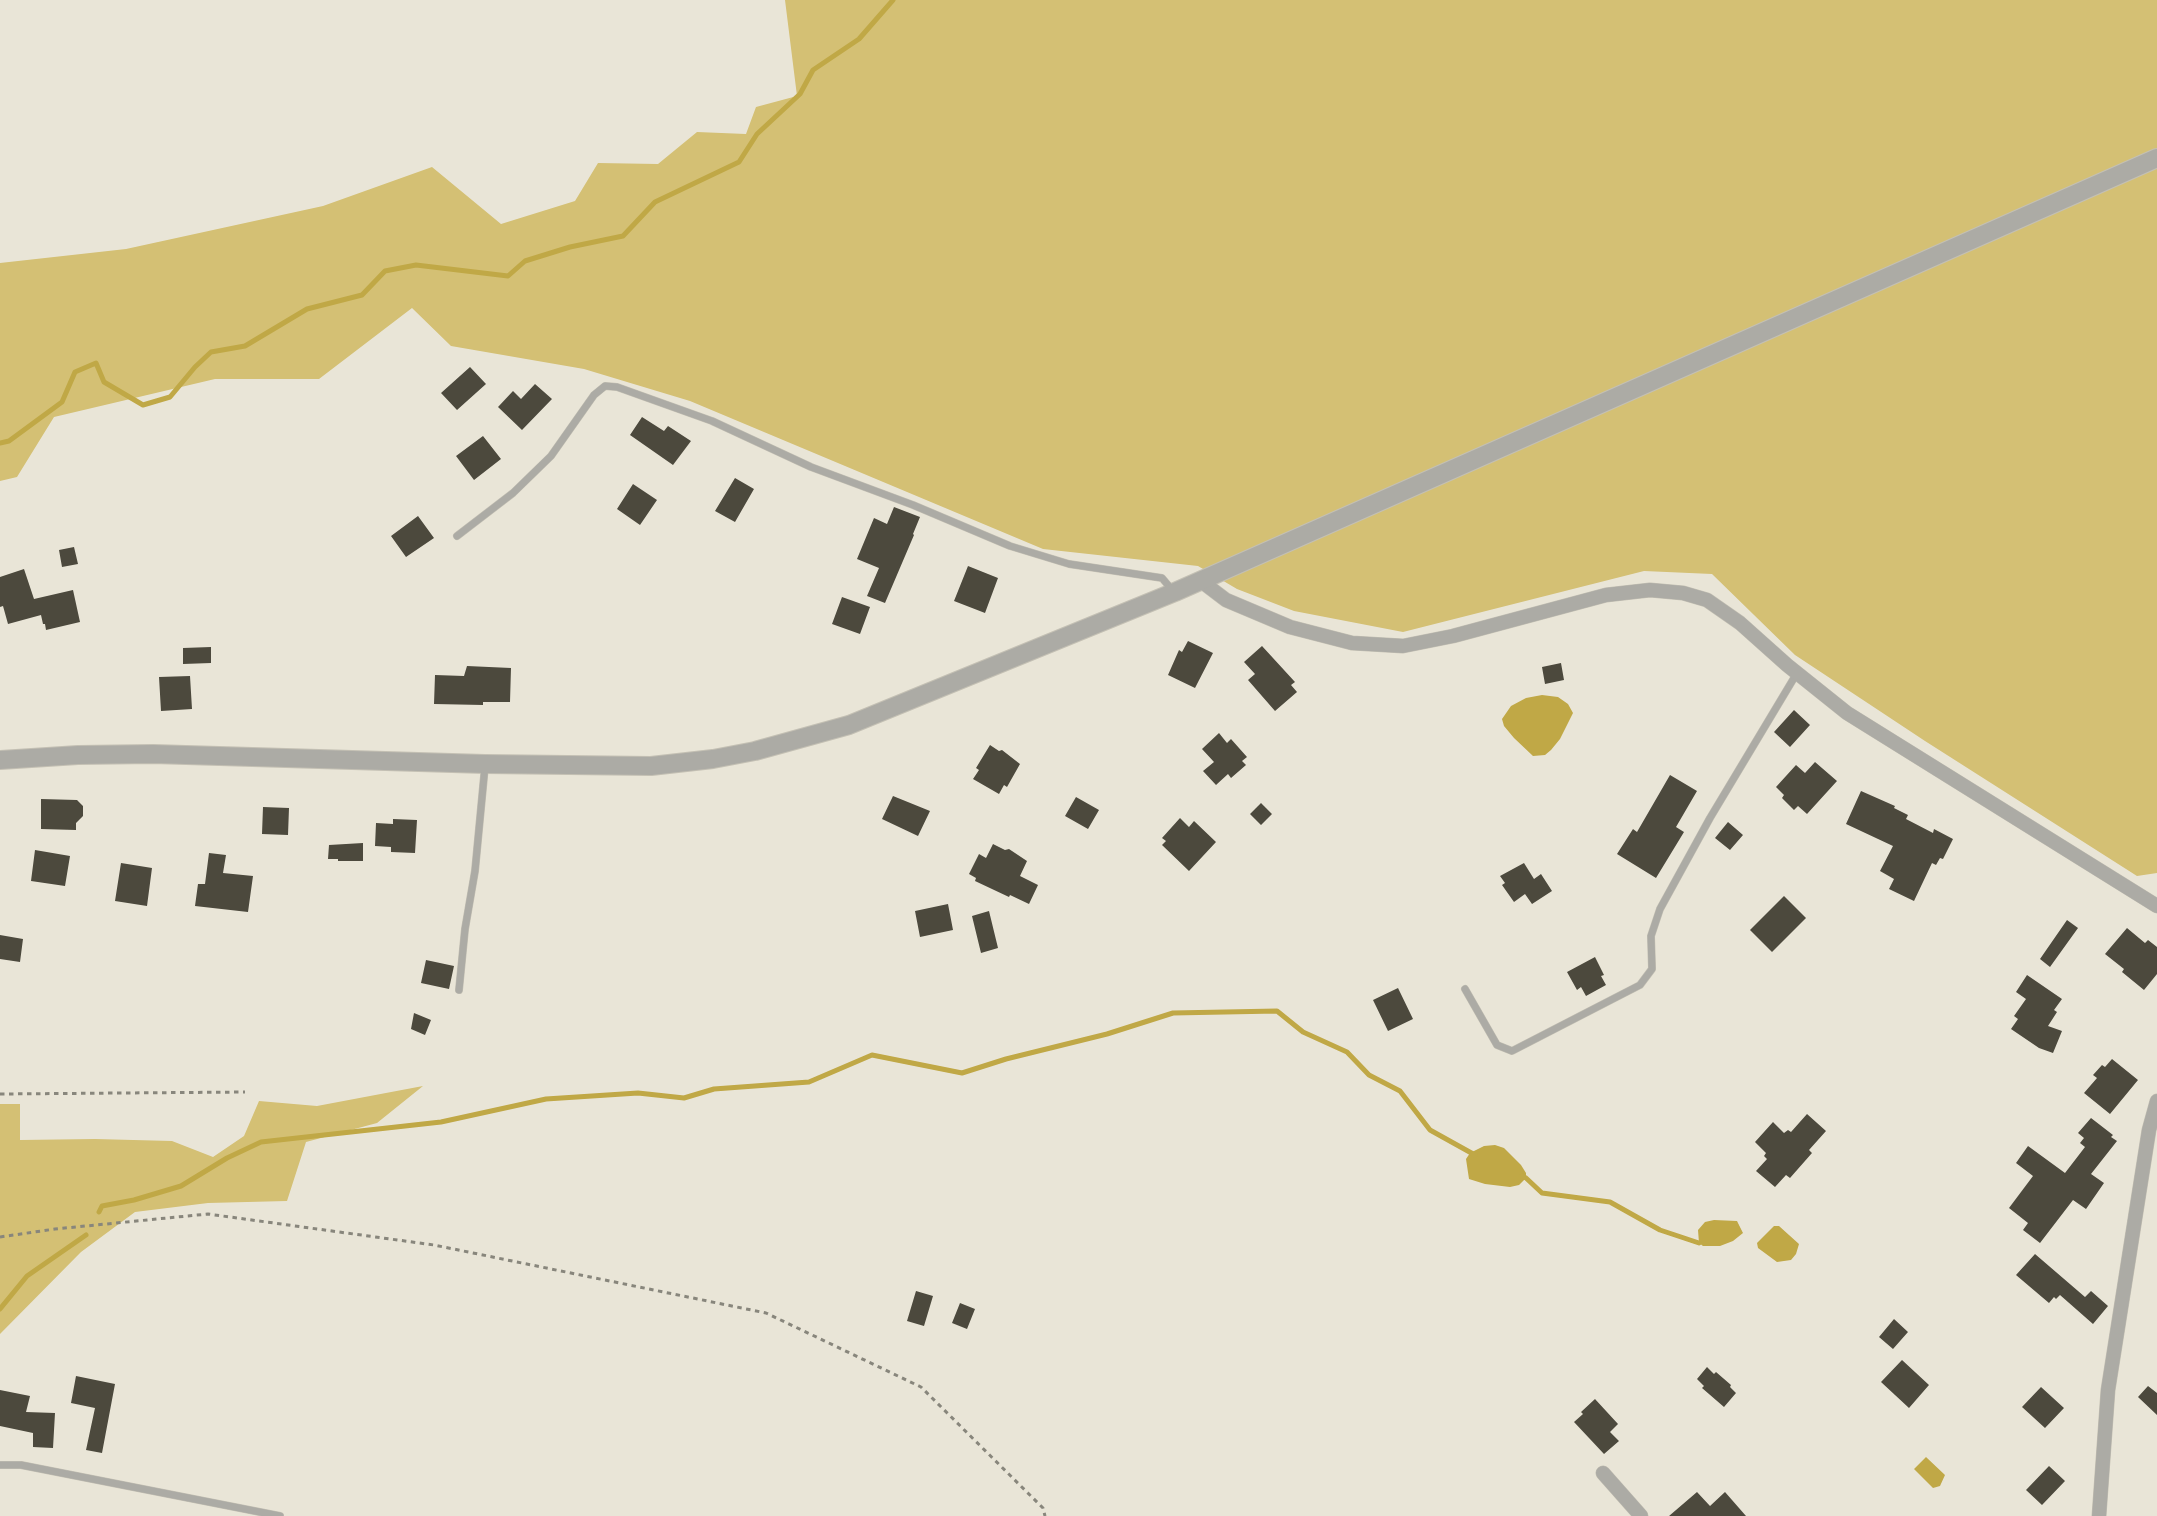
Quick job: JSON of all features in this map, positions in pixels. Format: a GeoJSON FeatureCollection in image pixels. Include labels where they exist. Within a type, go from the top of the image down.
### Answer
{"type":"FeatureCollection","features":[{"type":"Feature","properties":{"kind":"street"},"geometry":{"type":"LineString","coordinates":[[0,760],[78,755],[153,754],[485,764],[651,766],[713,759],[755,751],[849,725],[1201,581],[2157,158]]}},
{"type":"Feature","properties":{"kind":"street"},"geometry":{"type":"LineString","coordinates":[[1201,581],[1226,600],[1290,627],[1352,643],[1403,646],[1453,636],[1606,595],[1650,590],[1683,593],[1707,600],[1740,623],[1847,713],[2157,906]]}},
{"type":"Feature","properties":{"kind":"street"},"geometry":{"type":"LineString","coordinates":[[2099,1516],[2108,1390],[2151,1157],[2157,1101]]}},
{"type":"Feature","properties":{"kind":"street"},"geometry":{"type":"LineString","coordinates":[[1603,1473],[1641,1516]]}},
{"type":"Feature","properties":{"kind":"lane"},"geometry":{"type":"LineString","coordinates":[[457,536],[513,493],[551,456],[594,395],[605,386],[617,387],[712,421],[811,466],[913,505],[1010,546],[1069,564],[1162,578],[1175,592]]}},
{"type":"Feature","properties":{"kind":"lane"},"geometry":{"type":"LineString","coordinates":[[1465,989],[1497,1045],[1512,1051],[1640,985],[1652,969],[1651,936],[1660,909],[1710,818],[1797,673]]}},
{"type":"Feature","properties":{"kind":"lane"},"geometry":{"type":"LineString","coordinates":[[459,990],[465,929],[475,871],[485,764]]}},
{"type":"Feature","properties":{"kind":"lane"},"geometry":{"type":"LineString","coordinates":[[0,1465],[21,1465],[280,1516]]}},
{"type":"Feature","properties":{"kind":"path"},"geometry":{"type":"LineString","coordinates":[[0,1094],[245,1092]]}},
{"type":"Feature","properties":{"kind":"path"},"geometry":{"type":"LineString","coordinates":[[0,1237],[55,1229],[208,1214],[434,1245],[766,1313],[921,1387],[1043,1508],[1045,1516]]}},
{"type":"Feature","properties":{"kind":"shaded area"},"geometry":{"type":"Polygon","coordinates":[[[785,0],[2157,0],[2157,873],[2137,876],[1795,655],[1712,574],[1644,571],[1403,632],[1294,611],[1237,589],[1198,566],[1043,549],[690,401],[584,369],[451,346],[412,308],[319,379],[215,379],[54,417],[17,477],[0,481],[0,263],[126,249],[323,206],[432,167],[501,224],[575,201],[598,163],[658,164],[697,132],[746,134],[756,107],[797,96],[785,0]]]}},
{"type":"Feature","properties":{"kind":"shaded area"},"geometry":{"type":"Polygon","coordinates":[[[1542,695],[1558,697],[1568,704],[1573,713],[1560,739],[1551,750],[1545,755],[1533,756],[1514,738],[1504,726],[1502,719],[1511,706],[1526,698],[1542,695]]]}},
{"type":"Feature","properties":{"kind":"shaded area"},"geometry":{"type":"Polygon","coordinates":[[[423,1086],[377,1123],[306,1142],[287,1201],[208,1203],[135,1212],[81,1252],[0,1334],[0,1104],[20,1104],[20,1140],[172,1141],[213,1157],[244,1136],[259,1101],[317,1106],[423,1086]]]}},
{"type":"Feature","properties":{"kind":"shaded area"},"geometry":{"type":"Polygon","coordinates":[[[1495,1145],[1504,1148],[1526,1173],[1526,1178],[1519,1185],[1510,1187],[1485,1184],[1469,1179],[1466,1159],[1470,1153],[1484,1146],[1495,1145]]]}},
{"type":"Feature","properties":{"kind":"shaded area"},"geometry":{"type":"Polygon","coordinates":[[[1737,1221],[1743,1233],[1733,1241],[1720,1246],[1703,1246],[1699,1243],[1698,1230],[1705,1222],[1737,1221]]]}},
{"type":"Feature","properties":{"kind":"shaded area"},"geometry":{"type":"Polygon","coordinates":[[[1774,1226],[1779,1226],[1799,1244],[1791,1260],[1777,1262],[1758,1248],[1757,1243],[1774,1226]]]}},
{"type":"Feature","properties":{"kind":"shaded area"},"geometry":{"type":"Polygon","coordinates":[[[1926,1457],[1945,1475],[1940,1486],[1933,1488],[1914,1469],[1926,1457]]]}},
{"type":"Feature","properties":{"kind":"building"},"geometry":{"type":"Polygon","coordinates":[[[470,367],[486,384],[457,410],[441,393],[470,367]]]}},
{"type":"Feature","properties":{"kind":"building"},"geometry":{"type":"Polygon","coordinates":[[[535,384],[552,399],[522,430],[498,407],[513,391],[521,399],[535,384]]]}},
{"type":"Feature","properties":{"kind":"building"},"geometry":{"type":"Polygon","coordinates":[[[642,417],[664,431],[668,426],[691,441],[673,465],[630,435],[642,417]]]}},
{"type":"Feature","properties":{"kind":"building"},"geometry":{"type":"Polygon","coordinates":[[[483,436],[501,459],[474,480],[456,456],[483,436]]]}},
{"type":"Feature","properties":{"kind":"building"},"geometry":{"type":"Polygon","coordinates":[[[735,478],[754,489],[735,522],[715,511],[735,478]]]}},
{"type":"Feature","properties":{"kind":"building"},"geometry":{"type":"Polygon","coordinates":[[[633,484],[657,500],[640,525],[617,509],[633,484]]]}},
{"type":"Feature","properties":{"kind":"building"},"geometry":{"type":"Polygon","coordinates":[[[894,507],[920,517],[885,603],[867,596],[879,568],[857,559],[874,518],[887,524],[894,507]]]}},
{"type":"Feature","properties":{"kind":"building"},"geometry":{"type":"Polygon","coordinates":[[[418,516],[434,538],[406,557],[391,536],[418,516]]]}},
{"type":"Feature","properties":{"kind":"building"},"geometry":{"type":"Polygon","coordinates":[[[74,547],[78,564],[62,567],[59,550],[74,547]]]}},
{"type":"Feature","properties":{"kind":"building"},"geometry":{"type":"Polygon","coordinates":[[[968,566],[998,578],[985,613],[954,601],[968,566]]]}},
{"type":"Feature","properties":{"kind":"building"},"geometry":{"type":"Polygon","coordinates":[[[24,569],[34,599],[73,590],[80,622],[46,630],[41,615],[8,624],[3,606],[0,607],[0,577],[24,569]]]}},
{"type":"Feature","properties":{"kind":"building"},"geometry":{"type":"Polygon","coordinates":[[[842,597],[870,607],[860,634],[832,624],[842,597]]]}},
{"type":"Feature","properties":{"kind":"building"},"geometry":{"type":"Polygon","coordinates":[[[1188,641],[1213,653],[1195,688],[1168,675],[1179,650],[1182,652],[1188,641]]]}},
{"type":"Feature","properties":{"kind":"building"},"geometry":{"type":"Polygon","coordinates":[[[1262,646],[1295,682],[1291,685],[1297,692],[1275,711],[1248,680],[1255,674],[1244,662],[1262,646]]]}},
{"type":"Feature","properties":{"kind":"building"},"geometry":{"type":"Polygon","coordinates":[[[211,647],[211,663],[183,664],[183,648],[211,647]]]}},
{"type":"Feature","properties":{"kind":"building"},"geometry":{"type":"Polygon","coordinates":[[[1561,663],[1564,680],[1545,684],[1542,667],[1561,663]]]}},
{"type":"Feature","properties":{"kind":"building"},"geometry":{"type":"Polygon","coordinates":[[[467,666],[511,668],[510,702],[483,702],[483,705],[434,704],[435,675],[464,676],[467,666]]]}},
{"type":"Feature","properties":{"kind":"building"},"geometry":{"type":"Polygon","coordinates":[[[190,676],[192,709],[161,711],[159,677],[190,676]]]}},
{"type":"Feature","properties":{"kind":"building"},"geometry":{"type":"Polygon","coordinates":[[[1794,710],[1810,725],[1790,747],[1774,732],[1794,710]]]}},
{"type":"Feature","properties":{"kind":"building"},"geometry":{"type":"Polygon","coordinates":[[[1219,733],[1227,743],[1231,739],[1247,757],[1242,761],[1246,765],[1231,778],[1228,774],[1216,785],[1203,771],[1214,762],[1202,749],[1219,733]]]}},
{"type":"Feature","properties":{"kind":"building"},"geometry":{"type":"Polygon","coordinates":[[[990,745],[999,751],[1002,750],[1020,764],[1007,787],[1004,785],[999,794],[973,779],[979,770],[976,768],[990,745]]]}},
{"type":"Feature","properties":{"kind":"building"},"geometry":{"type":"Polygon","coordinates":[[[1815,762],[1837,781],[1807,814],[1798,806],[1794,810],[1782,798],[1784,795],[1776,787],[1796,765],[1805,773],[1815,762]]]}},
{"type":"Feature","properties":{"kind":"building"},"geometry":{"type":"Polygon","coordinates":[[[1670,775],[1697,791],[1676,827],[1684,832],[1656,878],[1617,854],[1633,829],[1637,832],[1670,775]]]}},
{"type":"Feature","properties":{"kind":"building"},"geometry":{"type":"Polygon","coordinates":[[[1861,791],[1895,806],[1894,808],[1908,815],[1906,819],[1933,833],[1934,829],[1953,839],[1943,859],[1940,858],[1936,865],[1932,863],[1914,901],[1889,889],[1894,879],[1880,871],[1893,846],[1846,824],[1861,791]]]}},
{"type":"Feature","properties":{"kind":"building"},"geometry":{"type":"Polygon","coordinates":[[[893,796],[930,811],[918,836],[882,819],[893,796]]]}},
{"type":"Feature","properties":{"kind":"building"},"geometry":{"type":"Polygon","coordinates":[[[1076,797],[1099,810],[1088,829],[1065,816],[1076,797]]]}},
{"type":"Feature","properties":{"kind":"building"},"geometry":{"type":"Polygon","coordinates":[[[41,799],[77,800],[83,806],[83,816],[76,823],[76,830],[41,829],[41,799]]]}},
{"type":"Feature","properties":{"kind":"building"},"geometry":{"type":"Polygon","coordinates":[[[1261,803],[1272,814],[1261,825],[1250,814],[1261,803]]]}},
{"type":"Feature","properties":{"kind":"building"},"geometry":{"type":"Polygon","coordinates":[[[263,807],[289,808],[288,835],[262,834],[263,807]]]}},
{"type":"Feature","properties":{"kind":"building"},"geometry":{"type":"Polygon","coordinates":[[[1180,818],[1189,827],[1194,821],[1216,842],[1189,871],[1162,845],[1166,841],[1162,838],[1180,818]]]}},
{"type":"Feature","properties":{"kind":"building"},"geometry":{"type":"Polygon","coordinates":[[[393,819],[417,820],[415,853],[391,852],[391,847],[375,846],[376,823],[393,824],[393,819]]]}},
{"type":"Feature","properties":{"kind":"building"},"geometry":{"type":"Polygon","coordinates":[[[1728,822],[1743,835],[1730,850],[1715,838],[1728,822]]]}},
{"type":"Feature","properties":{"kind":"building"},"geometry":{"type":"Polygon","coordinates":[[[363,843],[363,861],[328,859],[329,845],[363,843]]]}},
{"type":"Feature","properties":{"kind":"building"},"geometry":{"type":"Polygon","coordinates":[[[993,844],[1005,850],[1009,849],[1027,861],[1020,876],[1038,885],[1029,904],[975,881],[976,878],[969,874],[979,854],[986,858],[993,844]]]}},
{"type":"Feature","properties":{"kind":"building"},"geometry":{"type":"Polygon","coordinates":[[[35,850],[70,856],[65,886],[31,881],[35,850]]]}},
{"type":"Feature","properties":{"kind":"building"},"geometry":{"type":"Polygon","coordinates":[[[209,853],[226,855],[223,873],[253,876],[248,912],[195,906],[198,884],[205,884],[209,853]]]}},
{"type":"Feature","properties":{"kind":"building"},"geometry":{"type":"Polygon","coordinates":[[[121,863],[152,868],[147,906],[115,901],[121,863]]]}},
{"type":"Feature","properties":{"kind":"building"},"geometry":{"type":"Polygon","coordinates":[[[1524,863],[1534,879],[1541,874],[1552,891],[1532,904],[1525,894],[1514,902],[1502,885],[1505,883],[1500,876],[1524,863]]]}},
{"type":"Feature","properties":{"kind":"building"},"geometry":{"type":"Polygon","coordinates":[[[1784,896],[1806,918],[1772,952],[1750,930],[1784,896]]]}},
{"type":"Feature","properties":{"kind":"building"},"geometry":{"type":"Polygon","coordinates":[[[948,904],[953,930],[920,937],[915,911],[948,904]]]}},
{"type":"Feature","properties":{"kind":"building"},"geometry":{"type":"Polygon","coordinates":[[[989,911],[998,948],[981,953],[972,916],[989,911]]]}},
{"type":"Feature","properties":{"kind":"building"},"geometry":{"type":"Polygon","coordinates":[[[2067,920],[2078,928],[2050,967],[2040,959],[2067,920]]]}},
{"type":"Feature","properties":{"kind":"building"},"geometry":{"type":"Polygon","coordinates":[[[2127,928],[2145,943],[2148,940],[2157,947],[2157,974],[2144,990],[2122,972],[2124,969],[2105,954],[2127,928]]]}},
{"type":"Feature","properties":{"kind":"building"},"geometry":{"type":"Polygon","coordinates":[[[0,935],[23,939],[20,962],[0,959],[0,935]]]}},
{"type":"Feature","properties":{"kind":"building"},"geometry":{"type":"Polygon","coordinates":[[[1595,957],[1606,985],[1586,996],[1581,987],[1577,990],[1567,972],[1595,957]]]}},
{"type":"Feature","properties":{"kind":"building"},"geometry":{"type":"Polygon","coordinates":[[[426,960],[454,966],[449,989],[421,983],[426,960]]]}},
{"type":"Feature","properties":{"kind":"building"},"geometry":{"type":"Polygon","coordinates":[[[2027,975],[2062,999],[2054,1010],[2057,1012],[2048,1026],[2062,1031],[2053,1053],[2039,1048],[2011,1029],[2018,1019],[2014,1016],[2026,999],[2016,992],[2027,975]]]}},
{"type":"Feature","properties":{"kind":"building"},"geometry":{"type":"Polygon","coordinates":[[[1398,988],[1413,1019],[1388,1031],[1373,1000],[1398,988]]]}},
{"type":"Feature","properties":{"kind":"building"},"geometry":{"type":"Polygon","coordinates":[[[414,1013],[431,1020],[425,1035],[411,1029],[414,1013]]]}},
{"type":"Feature","properties":{"kind":"building"},"geometry":{"type":"Polygon","coordinates":[[[2112,1059],[2138,1080],[2110,1114],[2084,1093],[2097,1078],[2093,1075],[2102,1065],[2105,1067],[2112,1059]]]}},
{"type":"Feature","properties":{"kind":"building"},"geometry":{"type":"Polygon","coordinates":[[[1807,1114],[1826,1131],[1809,1150],[1812,1153],[1790,1178],[1786,1175],[1775,1187],[1756,1171],[1767,1159],[1764,1156],[1766,1153],[1755,1142],[1773,1122],[1784,1133],[1788,1130],[1791,1132],[1807,1114]]]}},
{"type":"Feature","properties":{"kind":"building"},"geometry":{"type":"Polygon","coordinates":[[[2091,1118],[2113,1135],[2111,1137],[2117,1141],[2091,1174],[2104,1183],[2086,1209],[2073,1200],[2040,1243],[2023,1230],[2028,1223],[2009,1208],[2033,1176],[2016,1163],[2028,1146],[2065,1173],[2085,1147],[2080,1143],[2084,1138],[2078,1133],[2091,1118]]]}},
{"type":"Feature","properties":{"kind":"building"},"geometry":{"type":"Polygon","coordinates":[[[2035,1254],[2085,1297],[2091,1291],[2108,1306],[2093,1324],[2060,1295],[2056,1299],[2054,1297],[2049,1303],[2016,1275],[2035,1254]]]}},
{"type":"Feature","properties":{"kind":"building"},"geometry":{"type":"Polygon","coordinates":[[[916,1291],[933,1296],[924,1326],[907,1321],[916,1291]]]}},
{"type":"Feature","properties":{"kind":"building"},"geometry":{"type":"Polygon","coordinates":[[[960,1303],[975,1309],[967,1329],[952,1323],[960,1303]]]}},
{"type":"Feature","properties":{"kind":"building"},"geometry":{"type":"Polygon","coordinates":[[[1894,1319],[1908,1332],[1893,1349],[1879,1337],[1894,1319]]]}},
{"type":"Feature","properties":{"kind":"building"},"geometry":{"type":"Polygon","coordinates":[[[1902,1360],[1929,1385],[1909,1408],[1881,1382],[1902,1360]]]}},
{"type":"Feature","properties":{"kind":"building"},"geometry":{"type":"Polygon","coordinates":[[[1707,1367],[1731,1385],[1730,1387],[1736,1393],[1724,1407],[1702,1388],[1704,1386],[1697,1379],[1707,1367]]]}},
{"type":"Feature","properties":{"kind":"building"},"geometry":{"type":"Polygon","coordinates":[[[76,1376],[115,1384],[102,1453],[86,1450],[95,1408],[71,1403],[76,1376]]]}},
{"type":"Feature","properties":{"kind":"building"},"geometry":{"type":"Polygon","coordinates":[[[2148,1386],[2157,1393],[2157,1415],[2138,1397],[2148,1386]]]}},
{"type":"Feature","properties":{"kind":"building"},"geometry":{"type":"Polygon","coordinates":[[[2041,1387],[2064,1408],[2045,1428],[2022,1407],[2041,1387]]]}},
{"type":"Feature","properties":{"kind":"building"},"geometry":{"type":"Polygon","coordinates":[[[0,1390],[30,1396],[26,1412],[55,1413],[53,1448],[33,1447],[33,1433],[0,1426],[0,1390]]]}},
{"type":"Feature","properties":{"kind":"building"},"geometry":{"type":"Polygon","coordinates":[[[1595,1399],[1618,1424],[1610,1432],[1619,1441],[1604,1454],[1574,1422],[1595,1399]]]}},
{"type":"Feature","properties":{"kind":"building"},"geometry":{"type":"Polygon","coordinates":[[[2049,1466],[2065,1481],[2042,1505],[2026,1490],[2049,1466]]]}},
{"type":"Feature","properties":{"kind":"building"},"geometry":{"type":"Polygon","coordinates":[[[1697,1492],[1710,1506],[1725,1492],[1746,1516],[1669,1516],[1697,1492]]]}},
{"type":"Feature","properties":{"kind":"waterway"},"geometry":{"type":"LineString","coordinates":[[0,443],[9,441],[62,402],[75,372],[96,363],[104,382],[143,405],[170,397],[211,352],[245,346],[307,309],[362,295],[385,271],[416,265],[508,276],[525,261],[570,247],[623,236],[655,202],[739,162],[757,134],[800,94],[813,70],[859,39],[893,0]]}},
{"type":"Feature","properties":{"kind":"waterway"},"geometry":{"type":"LineString","coordinates":[[99,1212],[102,1206],[134,1200],[181,1186],[227,1158],[261,1142],[441,1122],[546,1099],[638,1093],[684,1098],[714,1089],[809,1082],[872,1055],[962,1073],[1006,1059],[1107,1034],[1173,1013],[1277,1011],[1303,1032],[1347,1052],[1369,1075],[1400,1091],[1430,1130],[1475,1155]]}},
{"type":"Feature","properties":{"kind":"waterway"},"geometry":{"type":"LineString","coordinates":[[1522,1176],[1542,1193],[1610,1202],[1660,1230],[1699,1243]]}},
{"type":"Feature","properties":{"kind":"waterway"},"geometry":{"type":"LineString","coordinates":[[0,1309],[27,1276],[86,1235]]}}]}
